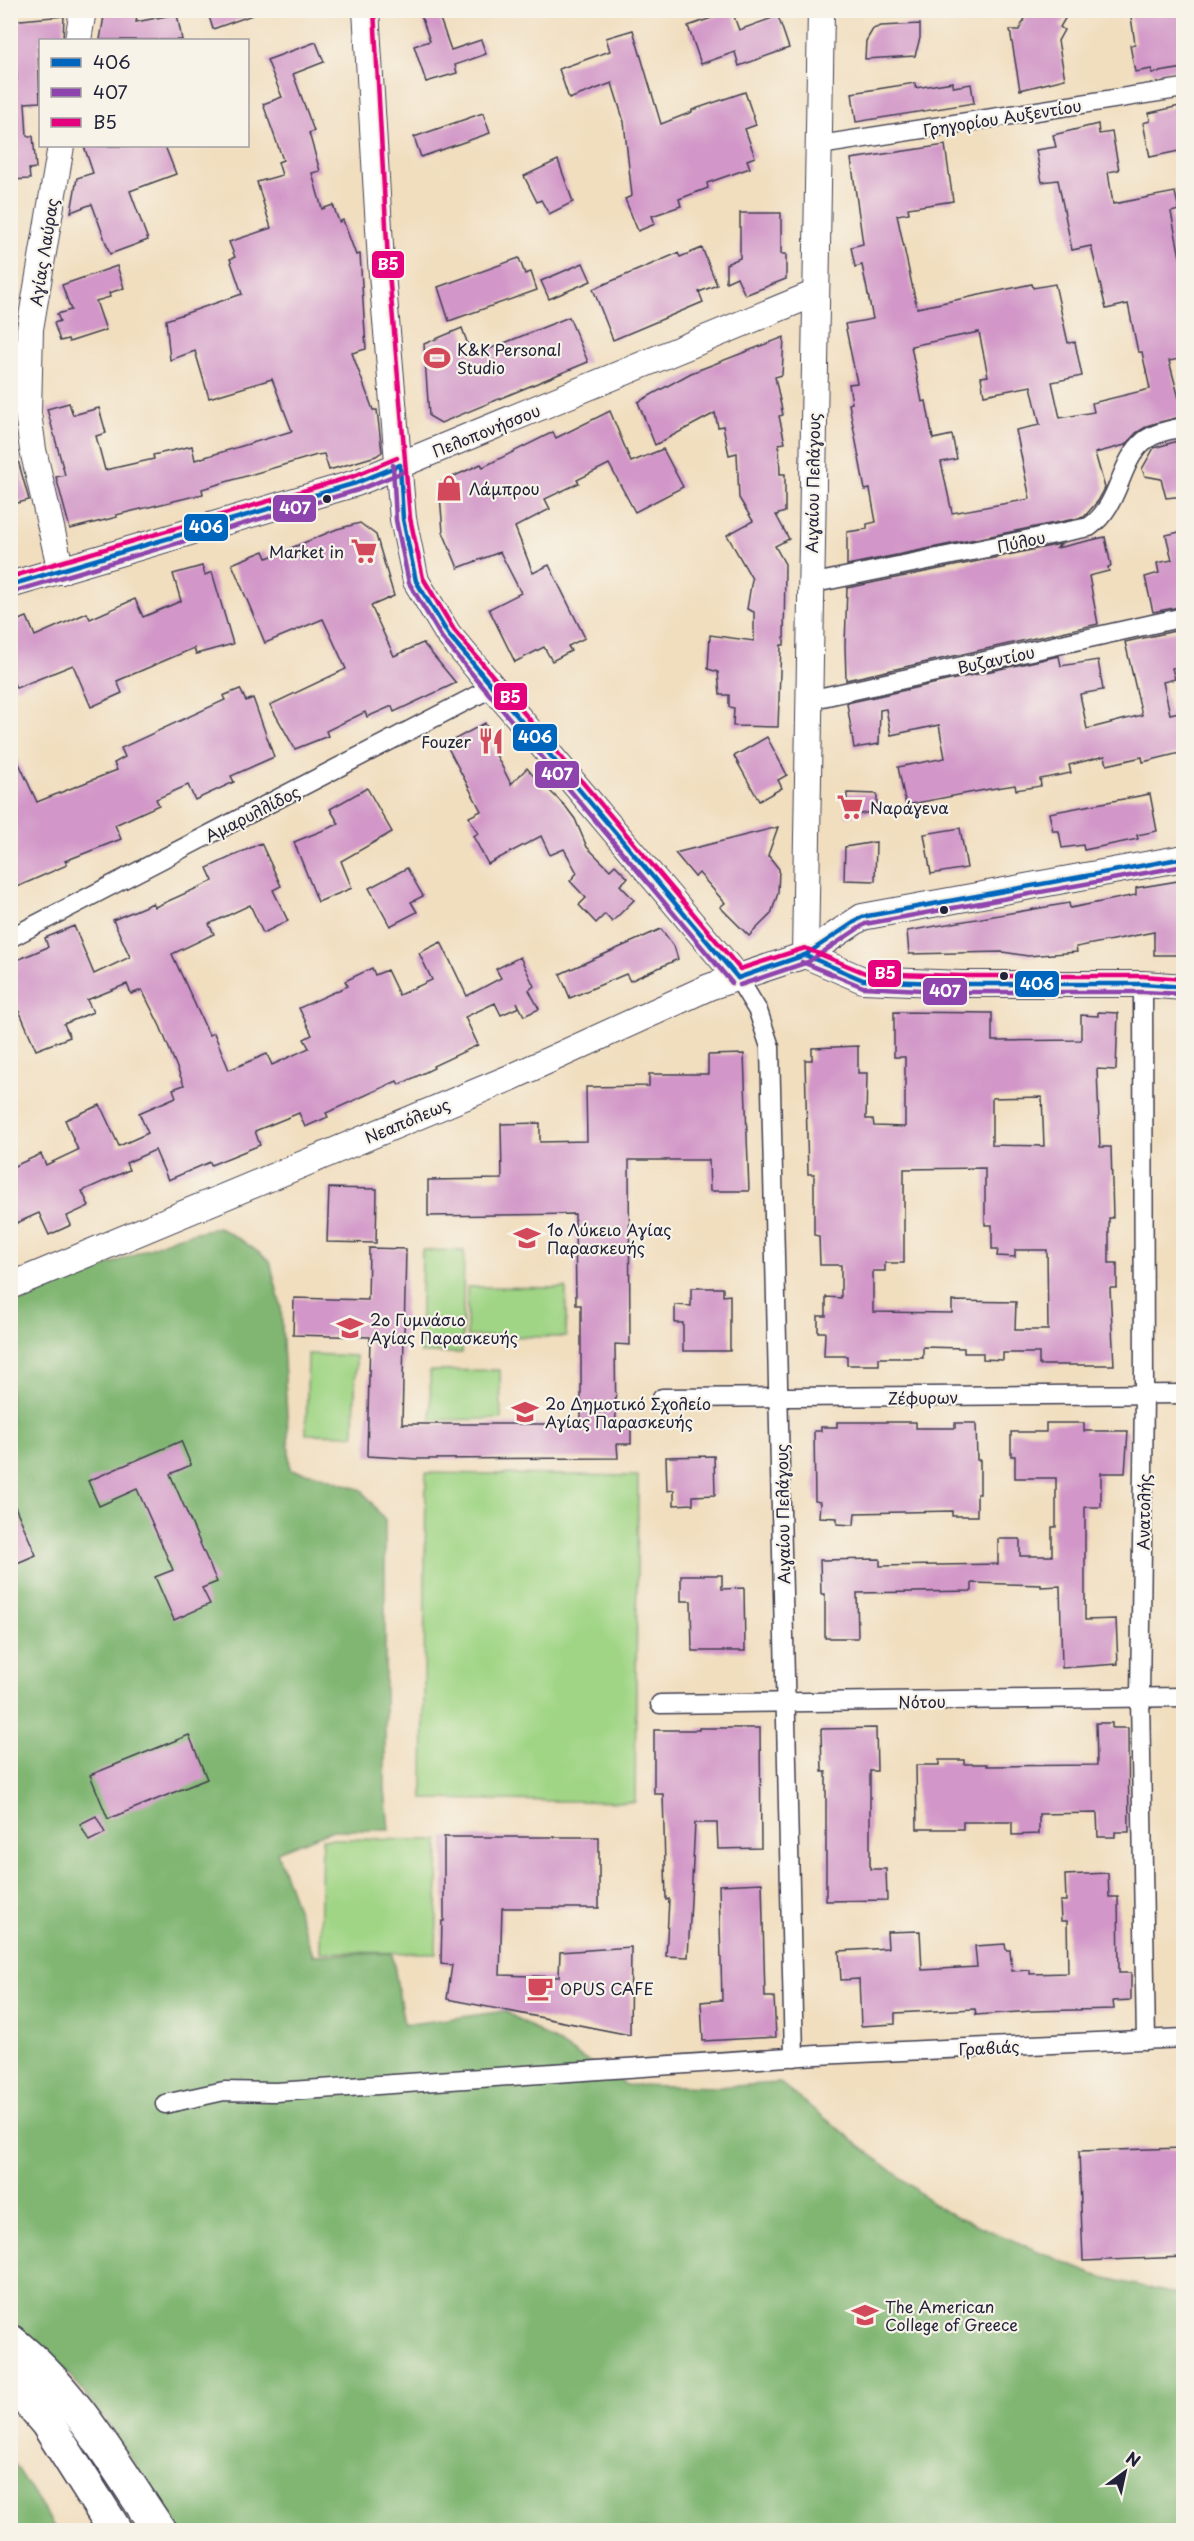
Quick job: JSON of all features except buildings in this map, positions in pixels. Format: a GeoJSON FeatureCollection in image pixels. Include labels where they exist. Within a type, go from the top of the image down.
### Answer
{"type":"FeatureCollection","features":[{"type":"Feature","properties":{"kind":"highway"},"geometry":{"type":"LineString","coordinates":[[10,2341],[46,2374],[74,2405],[159,2530]]}},
{"type":"Feature","properties":{"kind":"highway"},"geometry":{"type":"LineString","coordinates":[[10,2380],[47,2423],[115,2530]]}},
{"type":"Feature","properties":{"kind":"street"},"geometry":{"type":"LineString","coordinates":[[78,39],[83,10]]}},
{"type":"Feature","properties":{"kind":"street"},"geometry":{"type":"LineString","coordinates":[[366,10],[387,354],[403,519],[416,581],[448,634],[738,978]]}},
{"type":"Feature","properties":{"kind":"street","name":"Αιγαίου Πελάγους"},"geometry":{"type":"LineString","coordinates":[[805,955],[822,10]]}},
{"type":"Feature","properties":{"kind":"street","name":"Γρηγορίου Αυξεντίου"},"geometry":{"type":"LineString","coordinates":[[820,145],[1184,88]]}},
{"type":"Feature","properties":{"kind":"street","name":"Αγίας Λαύρας"},"geometry":{"type":"LineString","coordinates":[[61,147],[30,329],[28,412],[33,450],[61,571]]}},
{"type":"Feature","properties":{"kind":"street","name":"Πελοπονήσσου"},"geometry":{"type":"LineString","coordinates":[[10,585],[356,483],[816,293]]}},
{"type":"Feature","properties":{"kind":"street","name":"Πύλου"},"geometry":{"type":"LineString","coordinates":[[810,584],[1089,527],[1106,512],[1134,453],[1144,441],[1162,431],[1184,427]]}},
{"type":"Feature","properties":{"kind":"street","name":"Βυζαντίου"},"geometry":{"type":"LineString","coordinates":[[809,700],[1184,618]]}},
{"type":"Feature","properties":{"kind":"street","name":"Αμαρυλλίδος"},"geometry":{"type":"LineString","coordinates":[[10,938],[493,687]]}},
{"type":"Feature","properties":{"kind":"street","name":"Νεαπόλεως"},"geometry":{"type":"LineString","coordinates":[[10,1286],[512,1077],[709,987],[805,955],[862,917],[1184,858]]}},
{"type":"Feature","properties":{"kind":"street"},"geometry":{"type":"LineString","coordinates":[[805,955],[863,980],[961,984],[1143,984],[1184,987]]}},
{"type":"Feature","properties":{"kind":"street","name":"Αιγαίου Πελάγους"},"geometry":{"type":"LineString","coordinates":[[738,978],[758,1011],[770,1047],[794,2057]]}},
{"type":"Feature","properties":{"kind":"street","name":"Ανατολής"},"geometry":{"type":"LineString","coordinates":[[1143,984],[1144,1394],[1140,1697],[1146,2040]]}},
{"type":"Feature","properties":{"kind":"street","name":"Ζέφυρων"},"geometry":{"type":"LineString","coordinates":[[662,1398],[778,1399],[1184,1394]]}},
{"type":"Feature","properties":{"kind":"street","name":"Νότου"},"geometry":{"type":"LineString","coordinates":[[660,1704],[1184,1697]]}},
{"type":"Feature","properties":{"kind":"street","name":"Γραβιάς"},"geometry":{"type":"LineString","coordinates":[[165,2104],[224,2091],[276,2092],[794,2057],[1184,2038]]}},
{"type":"Feature","properties":{"kind":"green space"},"geometry":{"type":"Polygon","coordinates":[[[218,1227],[270,1261],[281,1307],[290,1470],[316,1474],[362,1490],[385,1521],[385,1789],[389,1830],[333,1830],[277,1852],[313,1955],[392,1953],[404,2025],[505,2011],[626,2085],[718,2087],[780,2083],[942,2210],[1094,2275],[1183,2296],[1183,2530],[176,2530],[92,2402],[63,2368],[11,2322],[10,1306],[176,1237],[218,1227]]]}},
{"type":"Feature","properties":{"kind":"green space"},"geometry":{"type":"Polygon","coordinates":[[[422,1250],[464,1251],[462,1353],[420,1353],[422,1250]]]}},
{"type":"Feature","properties":{"kind":"green space"},"geometry":{"type":"Polygon","coordinates":[[[467,1287],[566,1288],[566,1337],[467,1336],[467,1287]]]}},
{"type":"Feature","properties":{"kind":"green space"},"geometry":{"type":"Polygon","coordinates":[[[308,1354],[356,1356],[354,1435],[306,1434],[308,1354]]]}},
{"type":"Feature","properties":{"kind":"green space"},"geometry":{"type":"Polygon","coordinates":[[[500,1370],[501,1419],[431,1420],[430,1371],[500,1370]]]}},
{"type":"Feature","properties":{"kind":"green space"},"geometry":{"type":"Polygon","coordinates":[[[426,1473],[638,1476],[635,1802],[423,1799],[426,1473]]]}},
{"type":"Feature","properties":{"kind":"green space"},"geometry":{"type":"Polygon","coordinates":[[[322,1839],[439,1840],[436,1953],[320,1952],[322,1839]]]}},
{"type":"Feature","properties":{"kind":"green space"},"geometry":{"type":"Polygon","coordinates":[[[10,2460],[16,2466],[56,2530],[11,2530],[10,2460]]]}},
{"type":"Feature","properties":{"kind":"transit line","name":"Β5"},"geometry":{"type":"LineString","coordinates":[[374,10],[388,261],[410,518],[423,578],[454,630],[740,969],[805,948],[865,973],[961,976],[1143,976],[1184,979]]}},
{"type":"Feature","properties":{"kind":"transit line","name":"Β5"},"geometry":{"type":"LineString","coordinates":[[10,577],[354,476],[397,458]]}},
{"type":"Feature","properties":{"kind":"transit line","name":"407"},"geometry":{"type":"LineString","coordinates":[[393,465],[396,520],[409,583],[442,638],[732,983]]}},
{"type":"Feature","properties":{"kind":"transit line","name":"406"},"geometry":{"type":"LineString","coordinates":[[400,465],[403,519],[416,581],[448,634],[738,978]]}},
{"type":"Feature","properties":{"kind":"transit line","name":"406"},"geometry":{"type":"LineString","coordinates":[[10,585],[356,483],[400,465]]}},
{"type":"Feature","properties":{"kind":"transit line","name":"407"},"geometry":{"type":"LineString","coordinates":[[12,592],[358,490],[403,472]]}},
{"type":"Feature","properties":{"kind":"transit line","name":"406"},"geometry":{"type":"LineString","coordinates":[[738,978],[805,955],[862,917],[1184,858]]}},
{"type":"Feature","properties":{"kind":"transit line","name":"407"},"geometry":{"type":"LineString","coordinates":[[740,985],[808,962],[865,924],[1184,866]]}},
{"type":"Feature","properties":{"kind":"transit line","name":"406"},"geometry":{"type":"LineString","coordinates":[[805,955],[863,980],[961,984],[1143,984],[1184,987]]}},
{"type":"Feature","properties":{"kind":"transit line","name":"407"},"geometry":{"type":"LineString","coordinates":[[802,962],[863,987],[961,992],[1183,994]]}},
{"type":"Feature","properties":{"kind":"place","name":"K&K Personal Studio"},"geometry":{"type":"Point","coordinates":[437,358]}},
{"type":"Feature","properties":{"kind":"place","name":"Λάμπρου"},"geometry":{"type":"Point","coordinates":[449,488]}},
{"type":"Feature","properties":{"kind":"place","name":"Market in"},"geometry":{"type":"Point","coordinates":[364,551]}},
{"type":"Feature","properties":{"kind":"place","name":"Fouzer"},"geometry":{"type":"Point","coordinates":[491,741]}},
{"type":"Feature","properties":{"kind":"place","name":"Ναράγενα"},"geometry":{"type":"Point","coordinates":[850,807]}},
{"type":"Feature","properties":{"kind":"place","name":"1ο Λύκειο Αγίας Παρασκευής"},"geometry":{"type":"Point","coordinates":[527,1238]}},
{"type":"Feature","properties":{"kind":"place","name":"2ο Γυμνάσιο Αγίας Παρασκευής"},"geometry":{"type":"Point","coordinates":[350,1328]}},
{"type":"Feature","properties":{"kind":"place","name":"2ο Δημοτικό Σχολείο Αγίας Παρασκευής"},"geometry":{"type":"Point","coordinates":[525,1412]}},
{"type":"Feature","properties":{"kind":"place","name":"OPUS CAFE"},"geometry":{"type":"Point","coordinates":[540,1988]}},
{"type":"Feature","properties":{"kind":"place","name":"The American College of Greece"},"geometry":{"type":"Point","coordinates":[865,2315]}}]}
